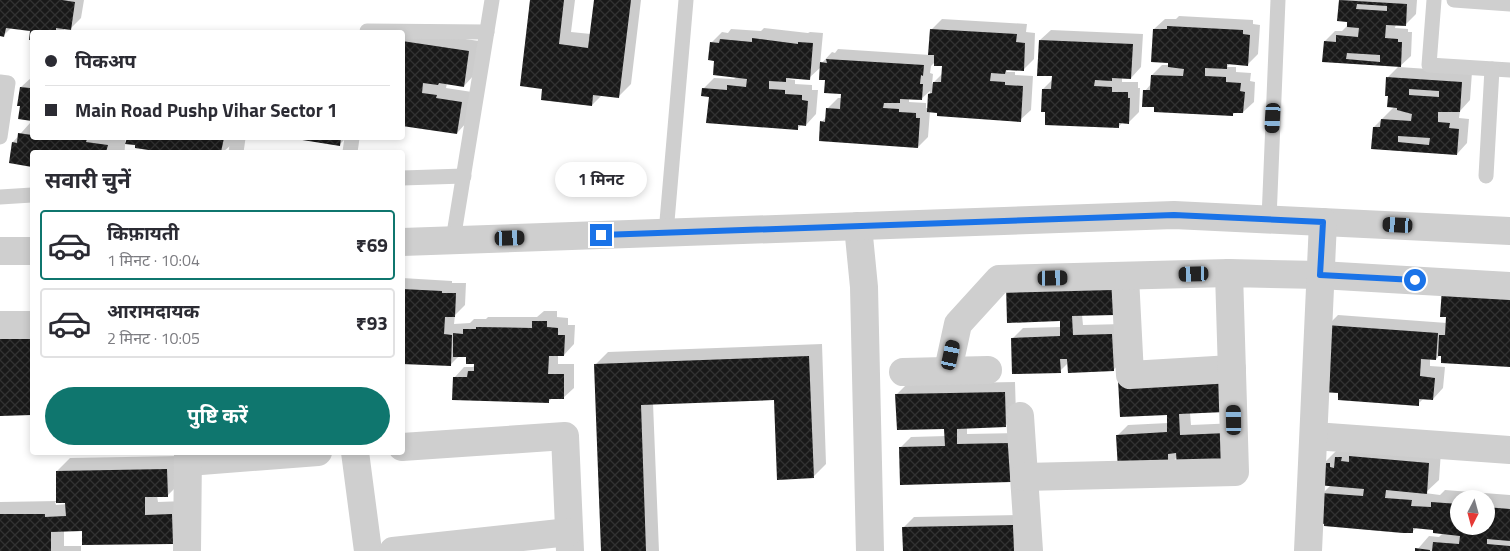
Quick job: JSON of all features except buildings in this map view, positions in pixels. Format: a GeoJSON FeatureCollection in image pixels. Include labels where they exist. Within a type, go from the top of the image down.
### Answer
{"type":"FeatureCollection","features":[{"type":"Feature","properties":{"kind":"street"},"geometry":{"type":"LineString","coordinates":[[405,242],[1174,215],[1510,231]]}},
{"type":"Feature","properties":{"kind":"street"},"geometry":{"type":"LineString","coordinates":[[1308,551],[1323,222]]}},
{"type":"Feature","properties":{"kind":"street"},"geometry":{"type":"LineString","coordinates":[[858,226],[864,287],[870,551]]}},
{"type":"Feature","properties":{"kind":"street"},"geometry":{"type":"LineString","coordinates":[[0,252],[30,251]]}},
{"type":"Feature","properties":{"kind":"street"},"geometry":{"type":"LineString","coordinates":[[1024,477],[1235,472],[1229,273]]}},
{"type":"Feature","properties":{"kind":"street"},"geometry":{"type":"LineString","coordinates":[[948,370],[958,324],[999,279],[1229,273],[1320,275],[1510,286]]}},
{"type":"Feature","properties":{"kind":"street"},"geometry":{"type":"LineString","coordinates":[[1125,277],[1130,375],[1232,369]]}},
{"type":"Feature","properties":{"kind":"street"},"geometry":{"type":"LineString","coordinates":[[0,326],[30,325]]}},
{"type":"Feature","properties":{"kind":"street"},"geometry":{"type":"LineString","coordinates":[[903,372],[988,370]]}},
{"type":"Feature","properties":{"kind":"street"},"geometry":{"type":"LineString","coordinates":[[1020,416],[1029,551]]}},
{"type":"Feature","properties":{"kind":"street"},"geometry":{"type":"LineString","coordinates":[[393,551],[570,542],[565,436],[405,447]]}},
{"type":"Feature","properties":{"kind":"street"},"geometry":{"type":"LineString","coordinates":[[1314,436],[1510,450]]}},
{"type":"Feature","properties":{"kind":"street"},"geometry":{"type":"LineString","coordinates":[[187,551],[188,457],[240,455]]}},
{"type":"Feature","properties":{"kind":"street"},"geometry":{"type":"LineString","coordinates":[[355,455],[368,551]]}},
{"type":"Feature","properties":{"kind":"lane"},"geometry":{"type":"LineString","coordinates":[[453,240],[492,0]]}},
{"type":"Feature","properties":{"kind":"lane"},"geometry":{"type":"LineString","coordinates":[[666,233],[686,0]]}},
{"type":"Feature","properties":{"kind":"lane"},"geometry":{"type":"LineString","coordinates":[[1269,219],[1278,0]]}},
{"type":"Feature","properties":{"kind":"lane"},"geometry":{"type":"LineString","coordinates":[[1434,0],[1429,65],[1510,70]]}},
{"type":"Feature","properties":{"kind":"lane"},"geometry":{"type":"LineString","coordinates":[[1454,0],[1510,4]]}},
{"type":"Feature","properties":{"kind":"lane"},"geometry":{"type":"LineString","coordinates":[[405,32],[486,32]]}},
{"type":"Feature","properties":{"kind":"lane"},"geometry":{"type":"LineString","coordinates":[[1486,176],[1492,69]]}},
{"type":"Feature","properties":{"kind":"lane"},"geometry":{"type":"LineString","coordinates":[[0,82],[8,82],[0,137]]}},
{"type":"Feature","properties":{"kind":"lane"},"geometry":{"type":"LineString","coordinates":[[405,178],[464,176]]}},
{"type":"Feature","properties":{"kind":"lane"},"geometry":{"type":"LineString","coordinates":[[0,197],[30,195]]}},
{"type":"Feature","properties":{"kind":"route"},"geometry":{"type":"LineString","coordinates":[[601,235],[1174,215],[1323,222],[1320,275],[1415,280]]}}]}
